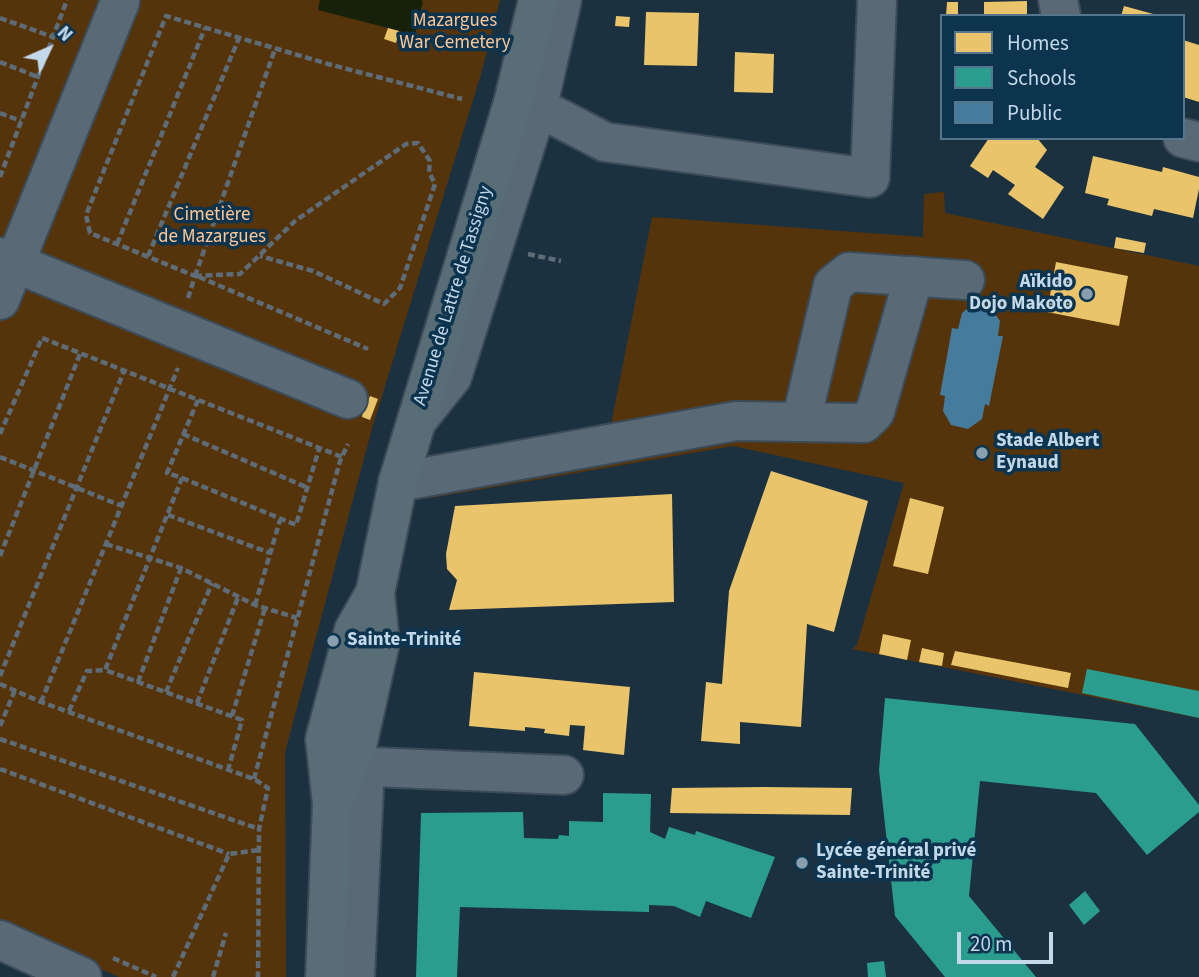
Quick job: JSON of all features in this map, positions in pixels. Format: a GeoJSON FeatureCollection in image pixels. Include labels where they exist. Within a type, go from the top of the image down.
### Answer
{"type":"FeatureCollection","features":[{"type":"Feature","properties":{"kind":"main road","name":"Avenue de Lattre de Tassigny"},"geometry":{"type":"LineString","coordinates":[[332,804],[357,746],[380,643],[375,593],[398,482],[416,422],[525,106],[538,0]]}},
{"type":"Feature","properties":{"kind":"main road","name":"Avenue de Lattre de Tassigny"},"geometry":{"type":"LineString","coordinates":[[325,977],[332,804],[325,739],[354,629],[375,593]]}},
{"type":"Feature","properties":{"kind":"street"},"geometry":{"type":"LineString","coordinates":[[562,0],[525,106],[549,113],[605,142],[870,178],[877,0]]}},
{"type":"Feature","properties":{"kind":"street"},"geometry":{"type":"LineString","coordinates":[[0,300],[7,260],[120,2]]}},
{"type":"Feature","properties":{"kind":"street"},"geometry":{"type":"LineString","coordinates":[[7,260],[348,398]]}},
{"type":"Feature","properties":{"kind":"street"},"geometry":{"type":"LineString","coordinates":[[801,422],[833,285],[849,272],[965,280]]}},
{"type":"Feature","properties":{"kind":"street"},"geometry":{"type":"LineString","coordinates":[[398,482],[736,422],[864,423],[875,412],[914,276]]}},
{"type":"Feature","properties":{"kind":"street"},"geometry":{"type":"LineString","coordinates":[[348,766],[564,775]]}},
{"type":"Feature","properties":{"kind":"street"},"geometry":{"type":"LineString","coordinates":[[348,766],[364,789],[355,977]]}},
{"type":"Feature","properties":{"kind":"street"},"geometry":{"type":"LineString","coordinates":[[0,940],[82,977]]}},
{"type":"Feature","properties":{"kind":"path"},"geometry":{"type":"LineString","coordinates":[[0,177],[67,0]]}},
{"type":"Feature","properties":{"kind":"path"},"geometry":{"type":"LineString","coordinates":[[368,349],[90,233],[86,215],[166,16],[275,49],[462,99]]}},
{"type":"Feature","properties":{"kind":"path"},"geometry":{"type":"LineString","coordinates":[[0,18],[54,37]]}},
{"type":"Feature","properties":{"kind":"path"},"geometry":{"type":"LineString","coordinates":[[117,244],[205,28]]}},
{"type":"Feature","properties":{"kind":"path"},"geometry":{"type":"LineString","coordinates":[[148,256],[239,38]]}},
{"type":"Feature","properties":{"kind":"path"},"geometry":{"type":"LineString","coordinates":[[41,702],[170,389],[185,332],[195,276],[275,49]]}},
{"type":"Feature","properties":{"kind":"path"},"geometry":{"type":"LineString","coordinates":[[0,62],[38,77]]}},
{"type":"Feature","properties":{"kind":"path"},"geometry":{"type":"LineString","coordinates":[[0,113],[21,121]]}},
{"type":"Feature","properties":{"kind":"path"},"geometry":{"type":"LineString","coordinates":[[195,276],[240,274],[295,221],[406,144],[418,143],[430,161],[429,172],[435,184],[400,288],[384,304],[313,271],[260,256]]}},
{"type":"Feature","properties":{"kind":"path"},"geometry":{"type":"LineString","coordinates":[[0,159],[6,162]]}},
{"type":"Feature","properties":{"kind":"path"},"geometry":{"type":"LineString","coordinates":[[0,434],[42,338],[342,457]]}},
{"type":"Feature","properties":{"kind":"path"},"geometry":{"type":"LineString","coordinates":[[0,556],[80,354]]}},
{"type":"Feature","properties":{"kind":"path"},"geometry":{"type":"LineString","coordinates":[[0,676],[124,371]]}},
{"type":"Feature","properties":{"kind":"path"},"geometry":{"type":"LineString","coordinates":[[198,400],[166,473],[280,520],[296,525],[319,449]]}},
{"type":"Feature","properties":{"kind":"path"},"geometry":{"type":"LineString","coordinates":[[183,434],[306,487]]}},
{"type":"Feature","properties":{"kind":"path"},"geometry":{"type":"LineString","coordinates":[[254,779],[342,457],[348,444]]}},
{"type":"Feature","properties":{"kind":"path"},"geometry":{"type":"LineString","coordinates":[[0,457],[122,506]]}},
{"type":"Feature","properties":{"kind":"path"},"geometry":{"type":"LineString","coordinates":[[105,670],[182,478]]}},
{"type":"Feature","properties":{"kind":"path"},"geometry":{"type":"LineString","coordinates":[[168,515],[270,554]]}},
{"type":"Feature","properties":{"kind":"path"},"geometry":{"type":"LineString","coordinates":[[255,605],[280,520]]}},
{"type":"Feature","properties":{"kind":"path"},"geometry":{"type":"LineString","coordinates":[[106,544],[181,568],[255,605],[297,618]]}},
{"type":"Feature","properties":{"kind":"path"},"geometry":{"type":"LineString","coordinates":[[138,682],[181,568]]}},
{"type":"Feature","properties":{"kind":"path"},"geometry":{"type":"LineString","coordinates":[[166,692],[212,583]]}},
{"type":"Feature","properties":{"kind":"path"},"geometry":{"type":"LineString","coordinates":[[197,704],[239,595]]}},
{"type":"Feature","properties":{"kind":"path"},"geometry":{"type":"LineString","coordinates":[[232,716],[265,608]]}},
{"type":"Feature","properties":{"kind":"path"},"geometry":{"type":"LineString","coordinates":[[69,712],[86,671],[105,670],[232,716],[242,720],[228,770]]}},
{"type":"Feature","properties":{"kind":"path"},"geometry":{"type":"LineString","coordinates":[[0,684],[41,702],[254,779],[268,788],[260,829],[258,977]]}},
{"type":"Feature","properties":{"kind":"path"},"geometry":{"type":"LineString","coordinates":[[0,726],[15,690]]}},
{"type":"Feature","properties":{"kind":"path"},"geometry":{"type":"LineString","coordinates":[[0,738],[260,829]]}},
{"type":"Feature","properties":{"kind":"path"},"geometry":{"type":"LineString","coordinates":[[1,771],[229,853],[259,850]]}},
{"type":"Feature","properties":{"kind":"path"},"geometry":{"type":"LineString","coordinates":[[173,977],[229,853]]}},
{"type":"Feature","properties":{"kind":"path"},"geometry":{"type":"LineString","coordinates":[[213,977],[226,933]]}},
{"type":"Feature","properties":{"kind":"green space","name":"Cimetière de Mazargues"},"geometry":{"type":"Polygon","coordinates":[[[0,0],[500,0],[481,74],[373,425],[285,752],[286,977],[119,977],[0,925],[0,0]]]}},
{"type":"Feature","properties":{"kind":"green space","name":"Stade Albert Eynaud"},"geometry":{"type":"Polygon","coordinates":[[[944,192],[945,213],[1199,266],[1199,718],[852,649],[857,645],[904,483],[733,446],[431,498],[441,460],[610,430],[652,217],[923,237],[924,194],[944,192]]]}},
{"type":"Feature","properties":{"kind":"shaded area"},"geometry":{"type":"Polygon","coordinates":[[[320,0],[423,1],[415,35],[318,10],[320,0]]]}},
{"type":"Feature","properties":{"kind":"building: Homes"},"geometry":{"type":"Polygon","coordinates":[[[1027,1],[1027,14],[984,14],[984,2],[1027,1]]]}},
{"type":"Feature","properties":{"kind":"building: Homes"},"geometry":{"type":"Polygon","coordinates":[[[947,2],[958,2],[958,14],[946,14],[947,2]]]}},
{"type":"Feature","properties":{"kind":"building: Homes"},"geometry":{"type":"Polygon","coordinates":[[[1124,6],[1153,14],[1122,14],[1124,6]]]}},
{"type":"Feature","properties":{"kind":"building: Homes"},"geometry":{"type":"Polygon","coordinates":[[[646,12],[699,13],[697,66],[644,65],[646,12]]]}},
{"type":"Feature","properties":{"kind":"building: Homes"},"geometry":{"type":"Polygon","coordinates":[[[616,16],[630,17],[629,27],[615,26],[616,16]]]}},
{"type":"Feature","properties":{"kind":"building: Homes"},"geometry":{"type":"Polygon","coordinates":[[[388,28],[399,31],[396,43],[384,39],[388,28]]]}},
{"type":"Feature","properties":{"kind":"building: Homes"},"geometry":{"type":"Polygon","coordinates":[[[1185,41],[1199,45],[1199,102],[1185,98],[1185,41]]]}},
{"type":"Feature","properties":{"kind":"building: Homes"},"geometry":{"type":"Polygon","coordinates":[[[735,52],[774,54],[773,93],[734,92],[735,52]]]}},
{"type":"Feature","properties":{"kind":"building: Homes"},"geometry":{"type":"Polygon","coordinates":[[[988,140],[1039,140],[1047,150],[1035,167],[1064,187],[1043,219],[1008,194],[1015,185],[993,170],[988,178],[970,166],[988,140]]]}},
{"type":"Feature","properties":{"kind":"building: Homes"},"geometry":{"type":"Polygon","coordinates":[[[1093,156],[1162,172],[1163,167],[1199,177],[1193,218],[1154,209],[1152,216],[1107,205],[1109,199],[1085,193],[1093,156]]]}},
{"type":"Feature","properties":{"kind":"building: Homes"},"geometry":{"type":"Polygon","coordinates":[[[1116,237],[1146,243],[1144,253],[1114,248],[1116,237]]]}},
{"type":"Feature","properties":{"kind":"building: Homes","name":"Aïkido Dojo Makoto"},"geometry":{"type":"Polygon","coordinates":[[[1056,262],[1128,276],[1119,326],[1047,312],[1056,262]]]}},
{"type":"Feature","properties":{"kind":"building: Homes"},"geometry":{"type":"Polygon","coordinates":[[[370,396],[378,399],[370,420],[362,417],[364,404],[367,404],[370,396]]]}},
{"type":"Feature","properties":{"kind":"building: Homes"},"geometry":{"type":"Polygon","coordinates":[[[771,471],[868,501],[834,632],[807,624],[801,727],[740,722],[740,744],[701,741],[706,682],[722,684],[729,591],[771,471]]]}},
{"type":"Feature","properties":{"kind":"building: Homes"},"geometry":{"type":"Polygon","coordinates":[[[672,494],[674,602],[449,610],[457,580],[447,569],[446,554],[455,506],[672,494]]]}},
{"type":"Feature","properties":{"kind":"building: Homes"},"geometry":{"type":"Polygon","coordinates":[[[910,498],[944,507],[928,574],[893,566],[910,498]]]}},
{"type":"Feature","properties":{"kind":"building: Homes"},"geometry":{"type":"Polygon","coordinates":[[[883,634],[911,640],[907,660],[879,654],[883,634]]]}},
{"type":"Feature","properties":{"kind":"building: Homes"},"geometry":{"type":"Polygon","coordinates":[[[922,648],[944,653],[942,666],[919,662],[922,648]]]}},
{"type":"Feature","properties":{"kind":"building: Homes"},"geometry":{"type":"Polygon","coordinates":[[[955,651],[1071,673],[1068,688],[951,665],[955,651]]]}},
{"type":"Feature","properties":{"kind":"building: Homes"},"geometry":{"type":"Polygon","coordinates":[[[474,672],[630,687],[624,755],[583,750],[585,726],[570,725],[569,736],[525,727],[525,731],[469,726],[474,672]]]}},
{"type":"Feature","properties":{"kind":"building: Homes"},"geometry":{"type":"Polygon","coordinates":[[[672,788],[852,788],[850,815],[670,813],[672,788]]]}},
{"type":"Feature","properties":{"kind":"building: Schools"},"geometry":{"type":"Polygon","coordinates":[[[1087,669],[1199,691],[1199,718],[1082,693],[1087,669]]]}},
{"type":"Feature","properties":{"kind":"building: Schools"},"geometry":{"type":"Polygon","coordinates":[[[885,698],[1135,724],[1199,805],[1199,812],[1147,855],[1096,793],[980,781],[969,896],[1036,977],[945,977],[895,916],[879,770],[885,698]]]}},
{"type":"Feature","properties":{"kind":"building: Schools"},"geometry":{"type":"Polygon","coordinates":[[[603,793],[651,794],[650,832],[665,839],[669,827],[695,835],[696,831],[775,857],[751,918],[706,901],[700,917],[674,906],[649,905],[649,912],[460,907],[457,977],[416,977],[421,813],[523,812],[524,838],[558,839],[559,835],[569,836],[569,821],[603,822],[603,793]]]}},
{"type":"Feature","properties":{"kind":"building: Schools"},"geometry":{"type":"Polygon","coordinates":[[[1085,891],[1100,911],[1084,925],[1069,905],[1085,891]]]}},
{"type":"Feature","properties":{"kind":"building: Schools"},"geometry":{"type":"Polygon","coordinates":[[[884,961],[886,977],[868,977],[867,963],[884,961]]]}},
{"type":"Feature","properties":{"kind":"building: Public"},"geometry":{"type":"Polygon","coordinates":[[[974,303],[990,307],[1000,321],[998,336],[1003,336],[989,406],[985,404],[982,419],[968,429],[951,425],[943,411],[945,396],[940,395],[952,328],[958,329],[962,313],[974,303]]]}},
{"type":"Feature","properties":{"kind":"place","name":"Aïkido Dojo Makoto"},"geometry":{"type":"Point","coordinates":[1087,294]}},
{"type":"Feature","properties":{"kind":"place","name":"Stade Albert Eynaud"},"geometry":{"type":"Point","coordinates":[982,453]}},
{"type":"Feature","properties":{"kind":"place","name":"Sainte-Trinité"},"geometry":{"type":"Point","coordinates":[333,641]}},
{"type":"Feature","properties":{"kind":"place","name":"Lycée général privé Sainte-Trinité"},"geometry":{"type":"Point","coordinates":[802,863]}},
{"type":"Feature","properties":{"kind":"park label","name":"Mazargues War Cemetery"},"geometry":{"type":"Point","coordinates":[455,33]}}]}
